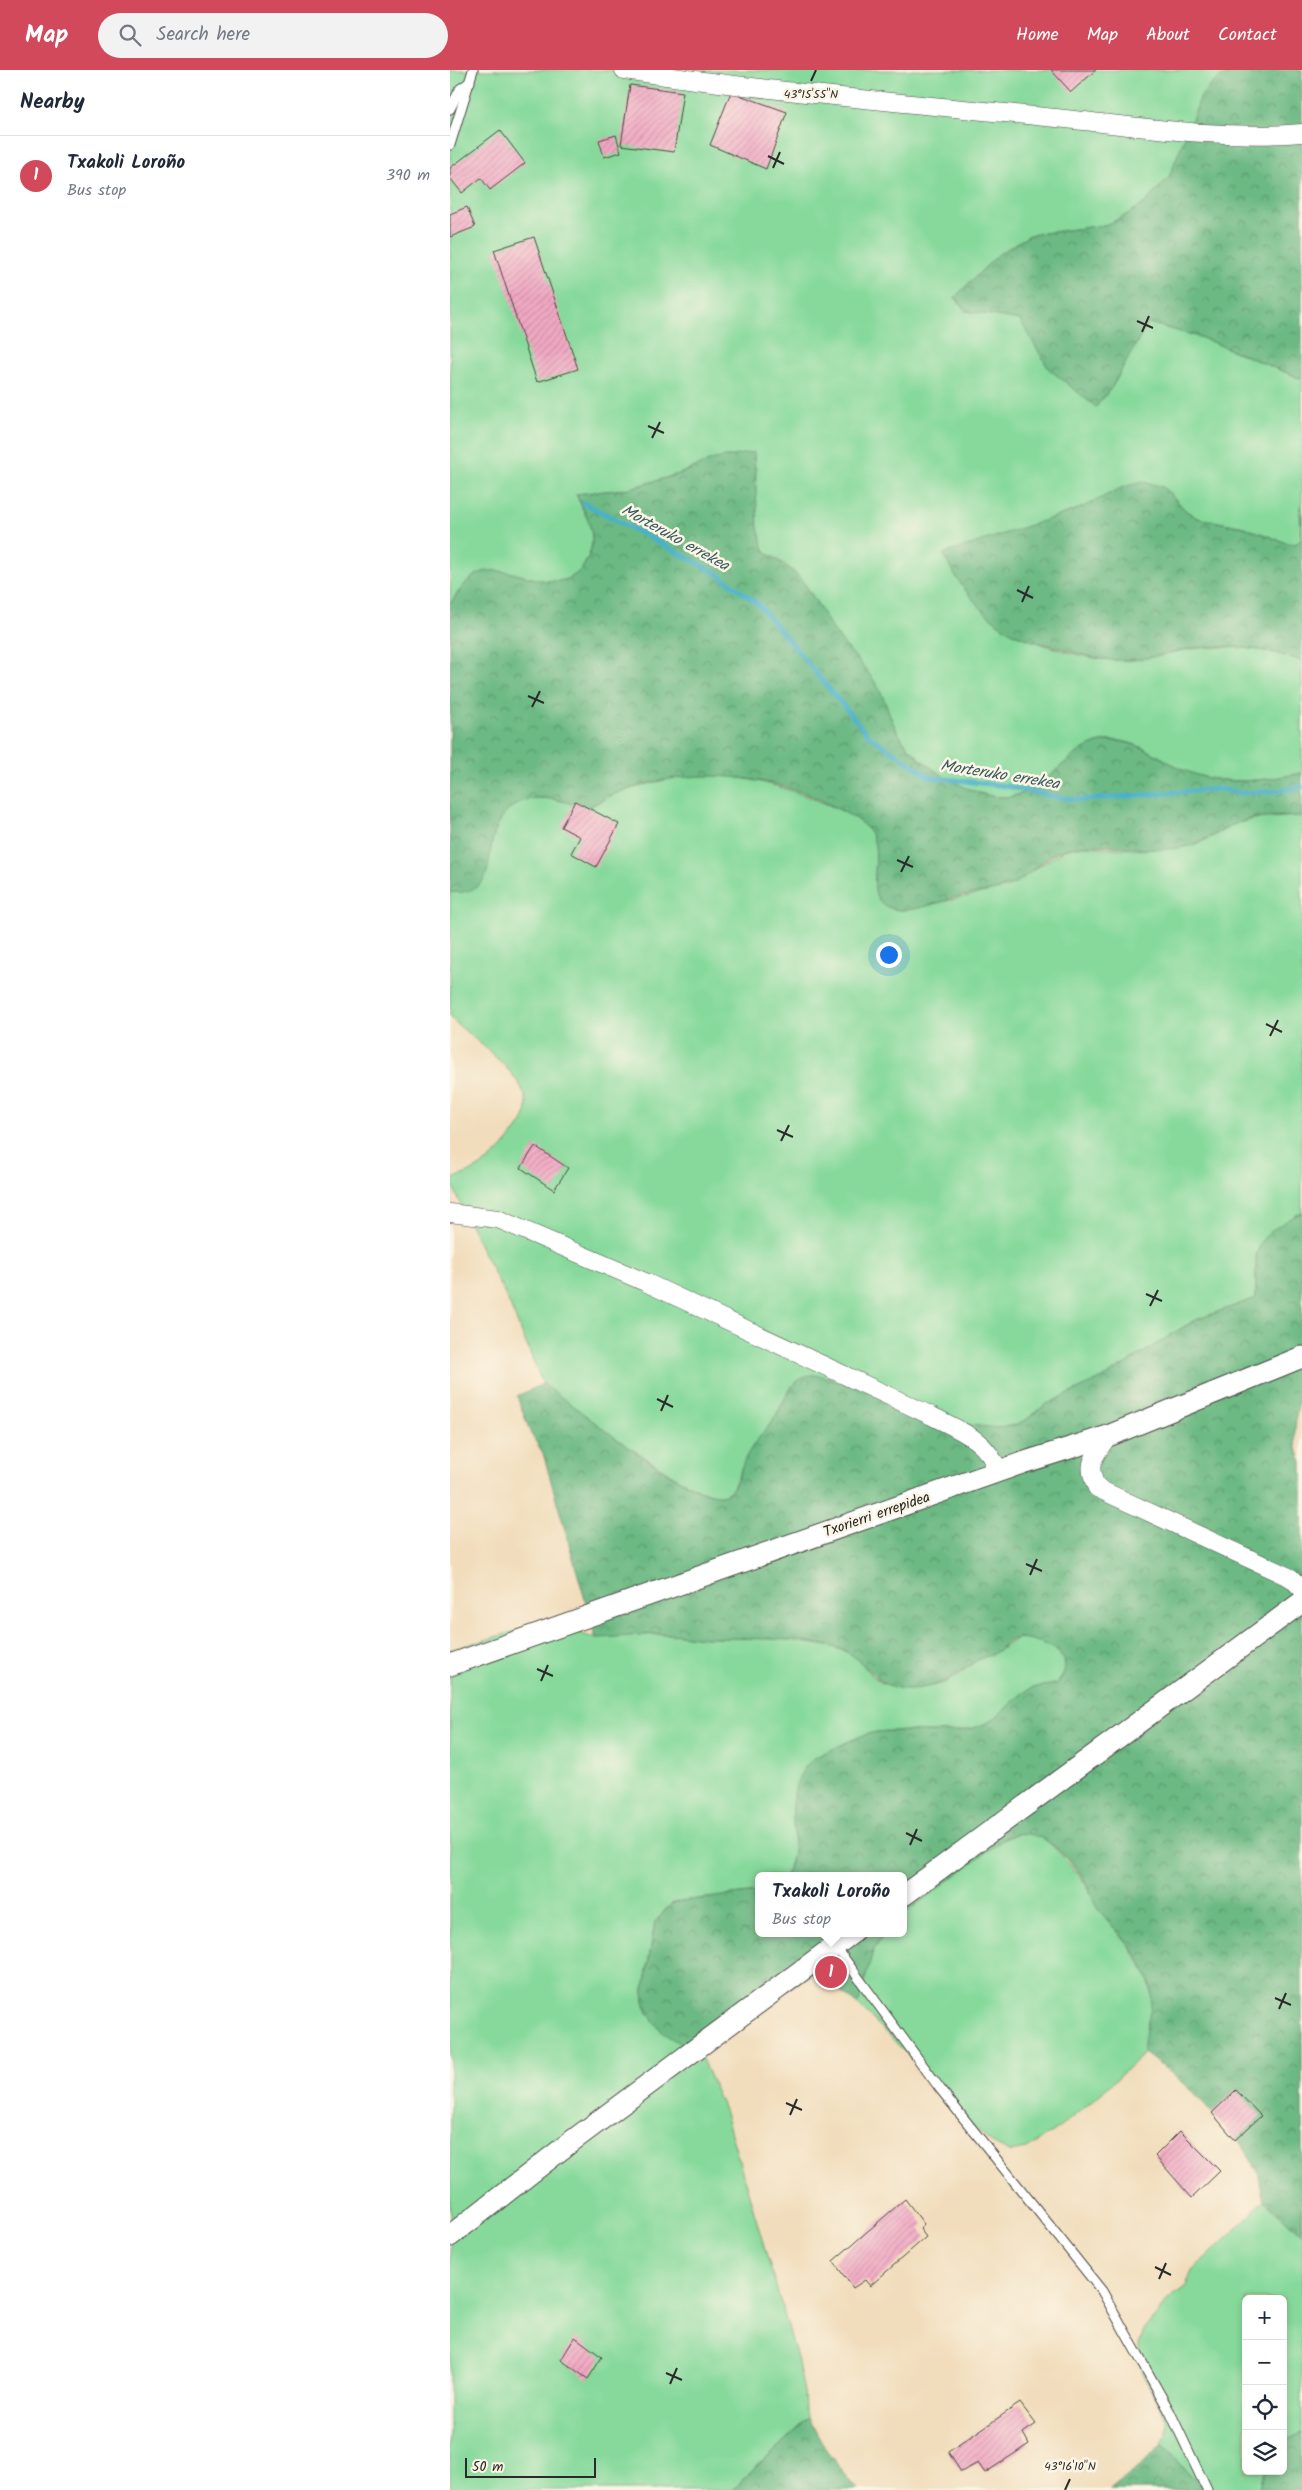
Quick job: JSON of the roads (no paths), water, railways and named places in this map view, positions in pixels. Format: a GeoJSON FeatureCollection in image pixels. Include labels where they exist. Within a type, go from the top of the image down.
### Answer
{"type":"FeatureCollection","features":[{"type":"Feature","properties":{"kind":"street"},"geometry":{"type":"LineString","coordinates":[[624,70],[711,83],[836,97],[1183,130],[1258,137],[1302,134]]}},
{"type":"Feature","properties":{"kind":"street"},"geometry":{"type":"LineString","coordinates":[[450,1213],[498,1219],[645,1282],[932,1416],[972,1437],[993,1456],[999,1472]]}},
{"type":"Feature","properties":{"kind":"street","name":"Txorierri errepidea"},"geometry":{"type":"LineString","coordinates":[[450,1665],[999,1472],[1108,1436],[1302,1357]]}},
{"type":"Feature","properties":{"kind":"street"},"geometry":{"type":"LineString","coordinates":[[1108,1436],[1092,1460],[1090,1474],[1097,1488],[1291,1578],[1302,1589]]}},
{"type":"Feature","properties":{"kind":"street"},"geometry":{"type":"LineString","coordinates":[[907,1893],[1302,1602]]}},
{"type":"Feature","properties":{"kind":"street"},"geometry":{"type":"LineString","coordinates":[[450,2236],[572,2141],[843,1939]]}},
{"type":"Feature","properties":{"kind":"lane"},"geometry":{"type":"LineString","coordinates":[[450,145],[473,70]]}},
{"type":"Feature","properties":{"kind":"lane"},"geometry":{"type":"LineString","coordinates":[[450,109],[460,89],[470,82]]}},
{"type":"Feature","properties":{"kind":"lane"},"geometry":{"type":"LineString","coordinates":[[843,1939],[941,2090],[1102,2291],[1170,2412],[1206,2490]]}},
{"type":"Feature","properties":{"kind":"waterway","name":"Morteruko errekea"},"geometry":{"type":"LineString","coordinates":[[584,503],[718,574],[758,604],[868,735],[930,777],[1006,786],[1055,797],[1082,800],[1218,789],[1241,793],[1302,787]]}},
{"type":"Feature","properties":{"kind":"place","name":"Txakoli Loroño"},"geometry":{"type":"Point","coordinates":[831,1972]}}]}
